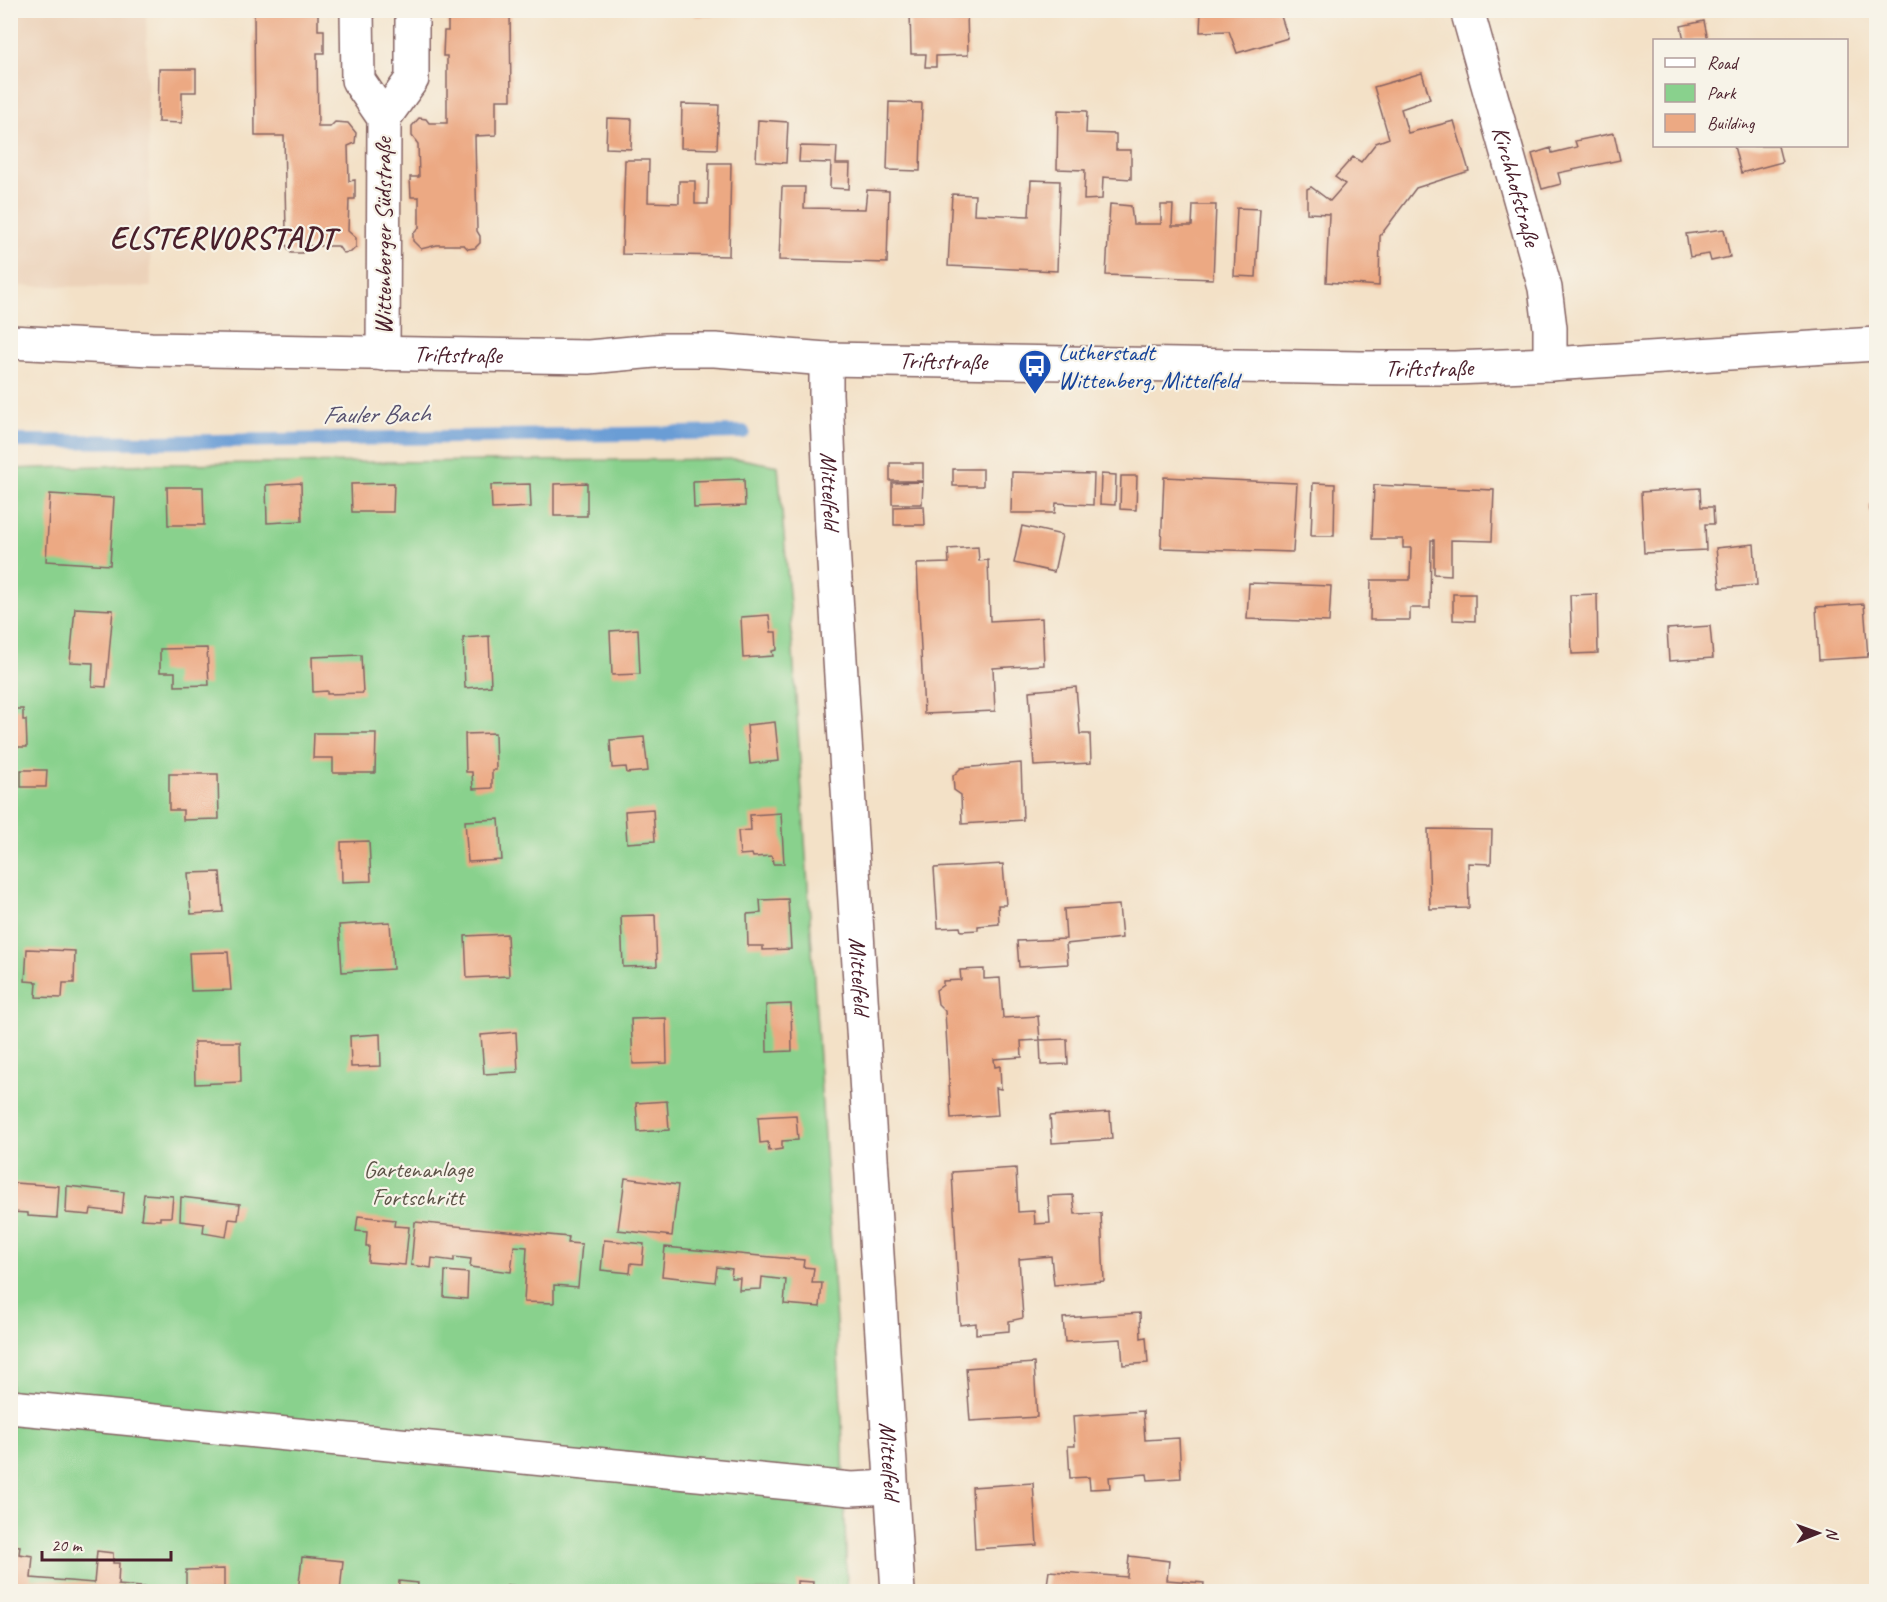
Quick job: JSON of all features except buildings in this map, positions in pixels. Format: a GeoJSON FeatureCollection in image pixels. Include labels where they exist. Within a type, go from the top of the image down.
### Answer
{"type":"FeatureCollection","features":[{"type":"Feature","properties":{"kind":"street","name":"Wittenberger Südstraße"},"geometry":{"type":"LineString","coordinates":[[357,10],[358,80],[384,118],[382,354]]}},
{"type":"Feature","properties":{"kind":"street","name":"Wittenberger Südstraße"},"geometry":{"type":"LineString","coordinates":[[384,118],[412,79],[412,10]]}},
{"type":"Feature","properties":{"kind":"street","name":"Kirchhofstraße"},"geometry":{"type":"LineString","coordinates":[[1467,10],[1545,288],[1550,328],[1550,364]]}},
{"type":"Feature","properties":{"kind":"street","name":"Triftstraße"},"geometry":{"type":"LineString","coordinates":[[10,342],[140,348],[589,357],[665,350],[705,350],[826,359],[1360,368],[1455,368],[1550,364],[1876,344]]}},
{"type":"Feature","properties":{"kind":"street","name":"Mittelfeld"},"geometry":{"type":"LineString","coordinates":[[826,359],[831,530],[898,1592]]}},
{"type":"Feature","properties":{"kind":"street"},"geometry":{"type":"LineString","coordinates":[[10,1407],[851,1489],[891,1487]]}},
{"type":"Feature","properties":{"kind":"shaded area"},"geometry":{"type":"Polygon","coordinates":[[[11,10],[146,11],[151,287],[11,286],[11,10]]]}},
{"type":"Feature","properties":{"kind":"green space","name":"Gartenanlage Fortschritt"},"geometry":{"type":"Polygon","coordinates":[[[741,459],[778,466],[790,605],[842,1418],[847,1591],[156,1592],[11,1577],[10,469],[158,464],[741,459]]]}},
{"type":"Feature","properties":{"kind":"waterway","name":"Fauler Bach"},"geometry":{"type":"LineString","coordinates":[[10,441],[160,442],[743,432]]}},
{"type":"Feature","properties":{"kind":"place","name":"Lutherstadt Wittenberg, Mittelfeld"},"geometry":{"type":"Point","coordinates":[1035,395]}},
{"type":"Feature","properties":{"kind":"district","name":"ELSTERVORSTADT"},"geometry":{"type":"Point","coordinates":[223,238]}}]}
